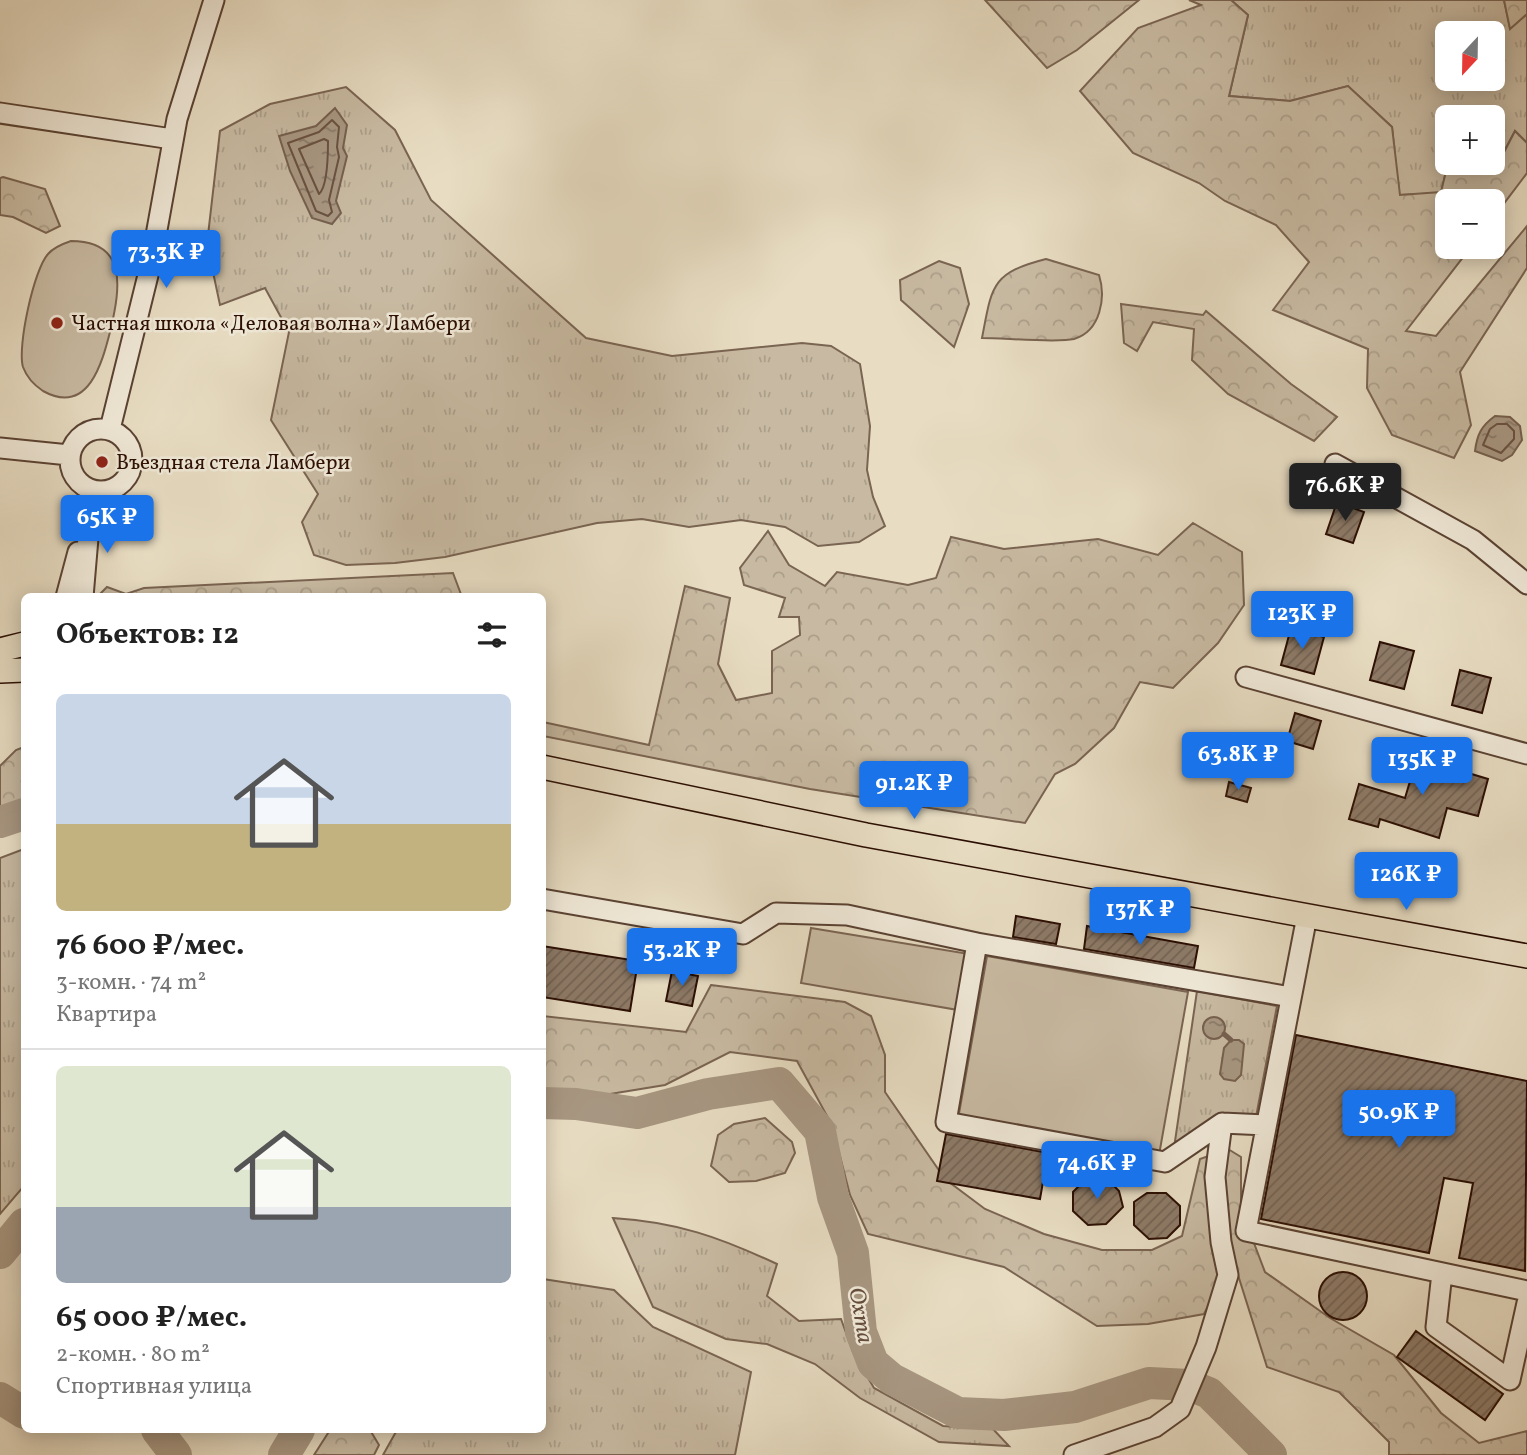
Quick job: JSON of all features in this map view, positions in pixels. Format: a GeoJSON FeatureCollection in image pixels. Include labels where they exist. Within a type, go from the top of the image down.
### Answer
{"type":"FeatureCollection","features":[{"type":"Feature","properties":{"kind":"main road"},"geometry":{"type":"LineString","coordinates":[[0,650],[21,645]]}},
{"type":"Feature","properties":{"kind":"main road"},"geometry":{"type":"LineString","coordinates":[[0,671],[21,670]]}},
{"type":"Feature","properties":{"kind":"main road"},"geometry":{"type":"LineString","coordinates":[[546,768],[866,835],[1527,956]]}},
{"type":"Feature","properties":{"kind":"street"},"geometry":{"type":"LineString","coordinates":[[110,429],[151,263],[172,139],[214,0]]}},
{"type":"Feature","properties":{"kind":"street"},"geometry":{"type":"LineString","coordinates":[[0,113],[172,139]]}},
{"type":"Feature","properties":{"kind":"street"},"geometry":{"type":"LineString","coordinates":[[67,593],[91,500],[121,485],[131,471],[132,454],[125,439],[110,429],[94,428],[80,435],[70,447],[69,455],[75,479],[91,500],[83,593]]}},
{"type":"Feature","properties":{"kind":"street"},"geometry":{"type":"LineString","coordinates":[[0,449],[69,455]]}},
{"type":"Feature","properties":{"kind":"street"},"geometry":{"type":"LineString","coordinates":[[1335,464],[1473,540],[1527,584]]}},
{"type":"Feature","properties":{"kind":"street"},"geometry":{"type":"LineString","coordinates":[[1246,677],[1527,754]]}},
{"type":"Feature","properties":{"kind":"street"},"geometry":{"type":"LineString","coordinates":[[546,900],[743,934],[776,913],[847,915],[977,943],[1291,997]]}},
{"type":"Feature","properties":{"kind":"street"},"geometry":{"type":"LineString","coordinates":[[1307,916],[1246,1231],[1527,1291]]}},
{"type":"Feature","properties":{"kind":"street"},"geometry":{"type":"LineString","coordinates":[[977,943],[946,1122],[1165,1162],[1222,1124],[1266,1125]]}},
{"type":"Feature","properties":{"kind":"street"},"geometry":{"type":"LineString","coordinates":[[1074,1455],[1156,1427],[1180,1409],[1228,1275],[1221,1242],[1215,1177],[1222,1124]]}},
{"type":"Feature","properties":{"kind":"street"},"geometry":{"type":"LineString","coordinates":[[1442,1273],[1436,1327],[1510,1380],[1527,1303]]}},
{"type":"Feature","properties":{"kind":"green space"},"geometry":{"type":"Polygon","coordinates":[[[985,0],[1139,0],[1077,50],[1047,68],[985,0]]]}},
{"type":"Feature","properties":{"kind":"green space"},"geometry":{"type":"Polygon","coordinates":[[[1189,0],[1231,0],[1248,15],[1229,96],[1290,101],[1348,86],[1392,127],[1400,195],[1435,192],[1435,259],[1462,259],[1406,331],[1436,336],[1500,259],[1505,259],[1505,253],[1527,226],[1527,268],[1460,372],[1471,425],[1454,458],[1392,435],[1367,388],[1368,349],[1273,310],[1309,262],[1276,225],[1225,201],[1199,183],[1133,153],[1080,91],[1138,28],[1201,5],[1189,0]]]}},
{"type":"Feature","properties":{"kind":"green space"},"geometry":{"type":"Polygon","coordinates":[[[1231,0],[1504,0],[1510,28],[1527,14],[1527,143],[1515,131],[1505,150],[1505,105],[1435,105],[1435,175],[1445,175],[1442,189],[1435,189],[1435,193],[1399,195],[1392,127],[1348,86],[1290,101],[1229,96],[1248,15],[1231,0]]]}},
{"type":"Feature","properties":{"kind":"green space"},"geometry":{"type":"Polygon","coordinates":[[[1504,0],[1527,0],[1527,14],[1510,29],[1504,0]]]}},
{"type":"Feature","properties":{"kind":"green space"},"geometry":{"type":"Polygon","coordinates":[[[346,87],[395,130],[431,200],[586,338],[672,356],[802,343],[831,346],[860,364],[870,426],[867,470],[873,497],[885,526],[859,542],[818,546],[785,527],[741,520],[689,527],[642,519],[597,523],[445,557],[395,563],[346,565],[314,555],[302,522],[318,494],[271,420],[289,332],[265,288],[220,305],[207,244],[220,131],[270,104],[346,87]]]}},
{"type":"Feature","properties":{"kind":"green space"},"geometry":{"type":"Polygon","coordinates":[[[1515,131],[1527,143],[1527,173],[1505,202],[1505,189],[1442,189],[1445,175],[1505,175],[1505,150],[1515,131]]]}},
{"type":"Feature","properties":{"kind":"green space"},"geometry":{"type":"Polygon","coordinates":[[[0,178],[45,189],[60,226],[46,233],[13,217],[0,215],[0,178]]]}},
{"type":"Feature","properties":{"kind":"green space"},"geometry":{"type":"Polygon","coordinates":[[[71,241],[89,243],[103,249],[111,258],[116,270],[117,298],[104,355],[92,381],[83,391],[72,396],[59,397],[43,391],[29,378],[23,367],[22,343],[32,291],[43,262],[53,249],[71,241]]]}},
{"type":"Feature","properties":{"kind":"green space"},"geometry":{"type":"Polygon","coordinates":[[[1046,259],[1099,275],[1101,303],[1096,321],[1090,329],[1083,335],[1066,340],[982,338],[988,306],[997,284],[1014,270],[1046,259]]]}},
{"type":"Feature","properties":{"kind":"green space"},"geometry":{"type":"Polygon","coordinates":[[[939,261],[960,268],[969,304],[954,347],[901,300],[900,280],[939,261]]]}},
{"type":"Feature","properties":{"kind":"green space"},"geometry":{"type":"Polygon","coordinates":[[[1121,304],[1203,315],[1206,311],[1291,384],[1337,417],[1314,441],[1228,394],[1192,360],[1194,329],[1153,322],[1137,351],[1124,343],[1121,304]]]}},
{"type":"Feature","properties":{"kind":"green space"},"geometry":{"type":"Polygon","coordinates":[[[1193,523],[1242,552],[1244,605],[1218,643],[1173,688],[1140,682],[1114,728],[1075,764],[1055,774],[1025,823],[810,789],[546,737],[546,723],[649,745],[685,586],[730,598],[718,664],[736,700],[772,693],[772,651],[800,635],[799,617],[779,617],[785,598],[744,585],[740,568],[768,531],[789,565],[825,586],[837,572],[908,585],[936,578],[951,537],[1004,549],[1098,539],[1158,555],[1193,523]]]}},
{"type":"Feature","properties":{"kind":"green space"},"geometry":{"type":"Polygon","coordinates":[[[453,573],[460,593],[129,593],[144,588],[453,573]]]}},
{"type":"Feature","properties":{"kind":"green space"},"geometry":{"type":"Polygon","coordinates":[[[107,587],[123,593],[101,593],[107,587]]]}},
{"type":"Feature","properties":{"kind":"green space"},"geometry":{"type":"Polygon","coordinates":[[[21,748],[21,805],[0,811],[0,766],[21,748]]]}},
{"type":"Feature","properties":{"kind":"green space"},"geometry":{"type":"Polygon","coordinates":[[[21,850],[21,1190],[0,1214],[0,858],[21,850]]]}},
{"type":"Feature","properties":{"kind":"green space"},"geometry":{"type":"Polygon","coordinates":[[[811,928],[969,954],[958,1010],[801,983],[811,928]]]}},
{"type":"Feature","properties":{"kind":"green space"},"geometry":{"type":"Polygon","coordinates":[[[987,956],[1188,992],[1159,1155],[958,1119],[987,956]]]}},
{"type":"Feature","properties":{"kind":"green space"},"geometry":{"type":"Polygon","coordinates":[[[711,985],[845,1002],[871,1016],[885,1055],[885,1092],[945,1179],[985,1209],[1044,1234],[1102,1250],[1152,1250],[1182,1236],[1200,1159],[1228,1149],[1241,1157],[1241,1209],[1265,1272],[1330,1318],[1394,1355],[1441,1413],[1479,1443],[1527,1431],[1527,1455],[1389,1455],[1389,1442],[1339,1392],[1267,1367],[1215,1202],[1221,1281],[1204,1314],[1148,1324],[1097,1326],[1004,1267],[868,1234],[850,1195],[832,1125],[797,1061],[730,1052],[665,1085],[604,1095],[546,1095],[546,1016],[686,1032],[711,985]]]}},
{"type":"Feature","properties":{"kind":"green space"},"geometry":{"type":"Polygon","coordinates":[[[1197,991],[1277,1006],[1256,1117],[1174,1148],[1197,991]]]}},
{"type":"Feature","properties":{"kind":"green space"},"geometry":{"type":"Polygon","coordinates":[[[765,1118],[792,1142],[795,1153],[785,1173],[756,1181],[729,1182],[711,1166],[718,1135],[734,1124],[765,1118]]]}},
{"type":"Feature","properties":{"kind":"green space"},"geometry":{"type":"Polygon","coordinates":[[[613,1218],[657,1223],[697,1232],[777,1264],[767,1296],[799,1321],[841,1319],[853,1352],[874,1388],[943,1426],[993,1429],[1009,1446],[939,1442],[860,1398],[815,1364],[767,1344],[726,1339],[653,1307],[613,1218]]]}},
{"type":"Feature","properties":{"kind":"green space"},"geometry":{"type":"Polygon","coordinates":[[[546,1279],[614,1290],[653,1327],[751,1372],[735,1455],[383,1455],[395,1433],[546,1433],[546,1279]]]}},
{"type":"Feature","properties":{"kind":"green space"},"geometry":{"type":"Polygon","coordinates":[[[328,1433],[372,1433],[379,1445],[374,1455],[314,1455],[328,1433]]]}},
{"type":"Feature","properties":{"kind":"water"},"geometry":{"type":"Polygon","coordinates":[[[335,108],[347,125],[343,148],[347,156],[336,201],[341,213],[332,224],[312,218],[290,171],[279,136],[316,126],[335,108]]]}},
{"type":"Feature","properties":{"kind":"water"},"geometry":{"type":"Polygon","coordinates":[[[1495,416],[1510,417],[1520,426],[1522,440],[1512,455],[1502,461],[1475,451],[1481,431],[1495,416]]]}},
{"type":"Feature","properties":{"kind":"water"},"geometry":{"type":"Polygon","coordinates":[[[1214,1017],[1222,1020],[1225,1028],[1222,1036],[1214,1039],[1206,1036],[1203,1028],[1206,1020],[1214,1017]]]}},
{"type":"Feature","properties":{"kind":"water"},"geometry":{"type":"Polygon","coordinates":[[[1231,1040],[1239,1040],[1244,1044],[1241,1075],[1235,1081],[1224,1079],[1220,1074],[1224,1048],[1231,1040]]]}},
{"type":"Feature","properties":{"kind":"building"},"geometry":{"type":"Polygon","coordinates":[[[1337,502],[1364,512],[1353,543],[1326,534],[1337,502]]]}},
{"type":"Feature","properties":{"kind":"building"},"geometry":{"type":"Polygon","coordinates":[[[1291,628],[1324,637],[1314,674],[1281,665],[1291,628]]]}},
{"type":"Feature","properties":{"kind":"building"},"geometry":{"type":"Polygon","coordinates":[[[1380,642],[1414,651],[1404,689],[1370,680],[1380,642]]]}},
{"type":"Feature","properties":{"kind":"building"},"geometry":{"type":"Polygon","coordinates":[[[1460,670],[1491,678],[1482,713],[1452,705],[1460,670]]]}},
{"type":"Feature","properties":{"kind":"building"},"geometry":{"type":"Polygon","coordinates":[[[1295,713],[1321,721],[1313,749],[1287,741],[1295,713]]]}},
{"type":"Feature","properties":{"kind":"building"},"geometry":{"type":"Polygon","coordinates":[[[1422,741],[1437,745],[1432,762],[1488,779],[1478,816],[1447,808],[1439,838],[1380,819],[1378,827],[1349,819],[1359,784],[1405,798],[1422,741]]]}},
{"type":"Feature","properties":{"kind":"building"},"geometry":{"type":"Polygon","coordinates":[[[1229,782],[1251,788],[1247,802],[1226,796],[1229,782]]]}},
{"type":"Feature","properties":{"kind":"building"},"geometry":{"type":"Polygon","coordinates":[[[1016,916],[1060,924],[1056,944],[1013,937],[1016,916]]]}},
{"type":"Feature","properties":{"kind":"building"},"geometry":{"type":"Polygon","coordinates":[[[1087,926],[1198,946],[1194,968],[1084,949],[1087,926]]]}},
{"type":"Feature","properties":{"kind":"building"},"geometry":{"type":"Polygon","coordinates":[[[546,947],[638,961],[630,1011],[546,998],[546,947]]]}},
{"type":"Feature","properties":{"kind":"building"},"geometry":{"type":"Polygon","coordinates":[[[672,971],[698,976],[692,1006],[666,1001],[672,971]]]}},
{"type":"Feature","properties":{"kind":"building"},"geometry":{"type":"Polygon","coordinates":[[[1296,1035],[1527,1081],[1525,1271],[1459,1258],[1473,1183],[1444,1178],[1429,1253],[1261,1219],[1296,1035]]]}},
{"type":"Feature","properties":{"kind":"building"},"geometry":{"type":"Polygon","coordinates":[[[946,1134],[1048,1153],[1040,1199],[937,1181],[946,1134]]]}},
{"type":"Feature","properties":{"kind":"building"},"geometry":{"type":"Polygon","coordinates":[[[1087,1178],[1106,1178],[1119,1191],[1123,1207],[1106,1224],[1088,1225],[1073,1211],[1073,1192],[1087,1178]]]}},
{"type":"Feature","properties":{"kind":"building"},"geometry":{"type":"Polygon","coordinates":[[[1147,1193],[1166,1193],[1180,1206],[1180,1225],[1167,1238],[1149,1239],[1134,1225],[1134,1202],[1147,1193]]]}},
{"type":"Feature","properties":{"kind":"building"},"geometry":{"type":"Polygon","coordinates":[[[1343,1272],[1360,1279],[1367,1296],[1360,1313],[1343,1320],[1326,1313],[1319,1296],[1326,1279],[1343,1272]]]}},
{"type":"Feature","properties":{"kind":"building"},"geometry":{"type":"Polygon","coordinates":[[[1416,1331],[1503,1394],[1485,1420],[1397,1357],[1416,1331]]]}},
{"type":"Feature","properties":{"kind":"waterway","name":"Охта"},"geometry":{"type":"LineString","coordinates":[[0,822],[21,815]]}},
{"type":"Feature","properties":{"kind":"waterway"},"geometry":{"type":"LineString","coordinates":[[1224,1034],[1231,1040]]}},
{"type":"Feature","properties":{"kind":"waterway","name":"Охта"},"geometry":{"type":"LineString","coordinates":[[546,1103],[576,1104],[637,1113],[708,1094],[779,1083],[820,1131],[833,1197],[853,1253],[861,1332],[873,1363],[892,1379],[958,1413],[1004,1415],[1075,1407],[1149,1383],[1189,1385],[1209,1393],[1271,1455]]}},
{"type":"Feature","properties":{"kind":"waterway","name":"Охта"},"geometry":{"type":"LineString","coordinates":[[0,1253],[21,1228]]}},
{"type":"Feature","properties":{"kind":"waterway","name":"Охта"},"geometry":{"type":"LineString","coordinates":[[0,1398],[21,1411]]}},
{"type":"Feature","properties":{"kind":"waterway","name":"Охта"},"geometry":{"type":"LineString","coordinates":[[159,1433],[176,1455]]}},
{"type":"Feature","properties":{"kind":"waterway","name":"Охта"},"geometry":{"type":"LineString","coordinates":[[284,1455],[297,1433]]}},
{"type":"Feature","properties":{"kind":"place","name":"Частная школа «Деловая волна» Ламбери"},"geometry":{"type":"Point","coordinates":[57,323]}},
{"type":"Feature","properties":{"kind":"place","name":"Въездная стела Ламбери"},"geometry":{"type":"Point","coordinates":[102,462]}}]}
